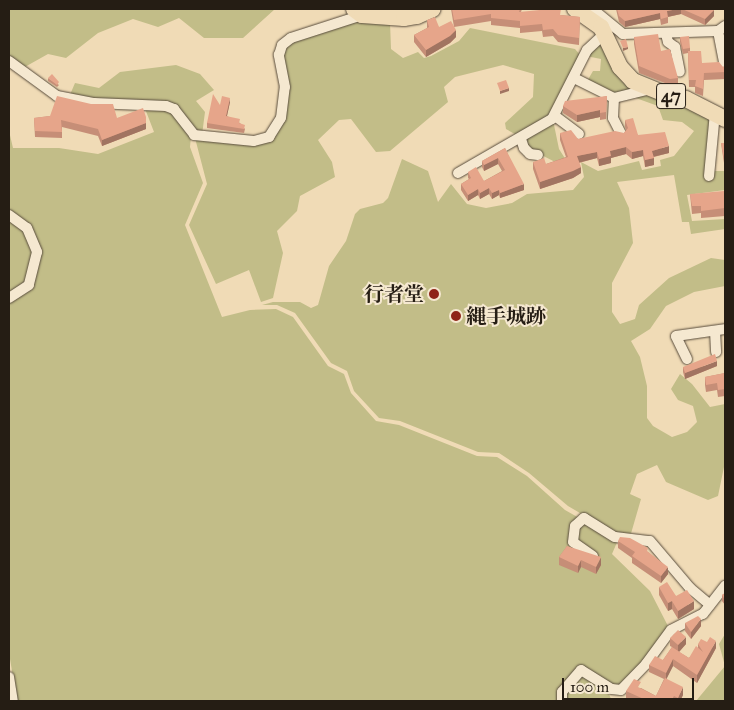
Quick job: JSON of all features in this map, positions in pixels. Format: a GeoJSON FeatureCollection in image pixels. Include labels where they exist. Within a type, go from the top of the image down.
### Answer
{"type":"FeatureCollection","features":[{"type":"Feature","properties":{"kind":"main road"},"geometry":{"type":"LineString","coordinates":[[358,12],[404,18],[417,16],[433,9]]}},
{"type":"Feature","properties":{"kind":"main road","name":"47"},"geometry":{"type":"LineString","coordinates":[[577,9],[590,18],[605,33],[626,74],[650,89],[686,99],[720,116]]}},
{"type":"Feature","properties":{"kind":"street"},"geometry":{"type":"LineString","coordinates":[[577,9],[596,12],[618,33],[666,34],[722,29],[725,68]]}},
{"type":"Feature","properties":{"kind":"street"},"geometry":{"type":"LineString","coordinates":[[9,61],[57,96],[85,102],[166,106],[174,109],[194,135],[254,141],[269,136],[281,118],[285,87],[279,56],[282,45],[291,38],[358,12]]}},
{"type":"Feature","properties":{"kind":"street"},"geometry":{"type":"LineString","coordinates":[[458,173],[543,127],[555,116],[587,50],[605,33]]}},
{"type":"Feature","properties":{"kind":"street"},"geometry":{"type":"LineString","coordinates":[[666,34],[668,42],[675,47],[680,72]]}},
{"type":"Feature","properties":{"kind":"street"},"geometry":{"type":"LineString","coordinates":[[574,78],[614,98],[650,89]]}},
{"type":"Feature","properties":{"kind":"street"},"geometry":{"type":"LineString","coordinates":[[614,98],[613,118],[621,134]]}},
{"type":"Feature","properties":{"kind":"street"},"geometry":{"type":"LineString","coordinates":[[555,116],[580,134]]}},
{"type":"Feature","properties":{"kind":"street"},"geometry":{"type":"LineString","coordinates":[[709,176],[720,116]]}},
{"type":"Feature","properties":{"kind":"street"},"geometry":{"type":"LineString","coordinates":[[520,139],[524,148],[530,154],[538,155]]}},
{"type":"Feature","properties":{"kind":"street"},"geometry":{"type":"LineString","coordinates":[[9,215],[27,228],[37,252],[30,286],[9,298]]}},
{"type":"Feature","properties":{"kind":"street"},"geometry":{"type":"LineString","coordinates":[[687,359],[676,336],[720,330],[716,352]]}},
{"type":"Feature","properties":{"kind":"street"},"geometry":{"type":"LineString","coordinates":[[594,556],[573,542],[575,526],[584,518],[615,536],[650,541],[690,588],[710,605]]}},
{"type":"Feature","properties":{"kind":"street"},"geometry":{"type":"LineString","coordinates":[[562,701],[562,692],[581,670],[612,689],[621,690],[671,630],[699,617],[725,586]]}},
{"type":"Feature","properties":{"kind":"street"},"geometry":{"type":"LineString","coordinates":[[9,677],[13,701]]}},
{"type":"Feature","properties":{"kind":"shaded area"},"geometry":{"type":"Polygon","coordinates":[[[9,9],[275,9],[243,38],[204,38],[179,18],[158,27],[133,19],[98,33],[66,58],[48,54],[23,68],[9,58],[9,9]]]}},
{"type":"Feature","properties":{"kind":"shaded area"},"geometry":{"type":"Polygon","coordinates":[[[359,20],[390,22],[391,49],[403,58],[418,52],[424,58],[431,56],[459,41],[470,28],[575,49],[581,56],[553,115],[520,137],[506,129],[505,123],[533,97],[534,74],[503,65],[455,77],[444,87],[448,102],[390,151],[376,152],[351,119],[339,120],[318,140],[332,162],[335,177],[300,196],[297,211],[277,231],[283,253],[273,298],[261,302],[249,270],[216,284],[189,225],[207,184],[195,138],[243,145],[279,130],[281,55],[286,44],[359,20]]]}},
{"type":"Feature","properties":{"kind":"shaded area"},"geometry":{"type":"Polygon","coordinates":[[[599,40],[639,90],[620,96],[586,83],[593,71],[600,71],[601,59],[586,56],[599,40]]]}},
{"type":"Feature","properties":{"kind":"shaded area"},"geometry":{"type":"Polygon","coordinates":[[[176,65],[200,74],[214,90],[196,101],[205,112],[202,135],[195,133],[181,113],[69,97],[75,83],[99,88],[120,72],[176,65]]]}},
{"type":"Feature","properties":{"kind":"shaded area"},"geometry":{"type":"Polygon","coordinates":[[[646,93],[710,114],[707,171],[725,171],[725,190],[687,195],[692,221],[725,219],[725,229],[691,234],[689,222],[682,222],[674,175],[617,182],[629,208],[633,243],[612,283],[612,312],[620,324],[635,319],[639,305],[669,278],[711,258],[725,260],[725,286],[694,292],[666,306],[650,329],[631,341],[640,357],[647,386],[647,418],[653,426],[672,437],[687,432],[697,422],[693,406],[678,400],[671,389],[680,374],[692,384],[710,407],[725,404],[725,462],[718,496],[708,500],[666,482],[657,465],[637,474],[630,494],[641,499],[630,537],[619,536],[568,506],[529,473],[499,453],[478,452],[400,421],[379,418],[354,391],[347,371],[331,363],[295,313],[277,305],[262,305],[273,302],[300,302],[311,308],[318,305],[329,266],[346,241],[355,214],[360,209],[383,203],[388,198],[402,159],[428,171],[438,202],[451,184],[467,204],[486,208],[512,203],[527,194],[573,190],[584,177],[581,162],[598,171],[639,161],[642,170],[661,166],[660,160],[674,156],[694,131],[682,122],[663,120],[658,106],[633,97],[646,93]]]}},
{"type":"Feature","properties":{"kind":"shaded area"},"geometry":{"type":"Polygon","coordinates":[[[144,106],[172,111],[191,136],[190,147],[203,183],[185,225],[222,317],[250,310],[276,309],[293,317],[328,366],[344,374],[351,393],[376,421],[399,425],[477,456],[497,457],[527,476],[565,510],[618,540],[612,554],[650,591],[669,628],[643,662],[616,688],[589,669],[559,701],[17,701],[9,653],[9,301],[25,294],[34,283],[40,252],[9,212],[9,131],[13,148],[59,148],[98,154],[154,132],[144,106]]]}},
{"type":"Feature","properties":{"kind":"shaded area"},"geometry":{"type":"Polygon","coordinates":[[[553,120],[559,149],[566,160],[557,163],[528,148],[524,139],[553,120]]]}},
{"type":"Feature","properties":{"kind":"shaded area"},"geometry":{"type":"Polygon","coordinates":[[[9,217],[22,226],[34,252],[29,281],[9,295],[9,217]]]}},
{"type":"Feature","properties":{"kind":"shaded area"},"geometry":{"type":"Polygon","coordinates":[[[725,634],[725,666],[719,644],[725,634]]]}},
{"type":"Feature","properties":{"kind":"shaded area"},"geometry":{"type":"Polygon","coordinates":[[[725,666],[725,701],[696,701],[725,666]]]}},
{"type":"Feature","properties":{"kind":"shaded area"},"geometry":{"type":"Polygon","coordinates":[[[579,674],[607,690],[612,701],[565,701],[565,693],[579,674]]]}},
{"type":"Feature","properties":{"kind":"building"},"geometry":{"type":"Polygon","coordinates":[[[452,9],[520,9],[519,12],[561,9],[560,15],[580,17],[579,38],[558,35],[553,29],[543,30],[542,24],[520,26],[520,21],[491,18],[491,14],[454,20],[452,9]]]}},
{"type":"Feature","properties":{"kind":"building"},"geometry":{"type":"Polygon","coordinates":[[[617,9],[678,9],[667,11],[668,17],[661,19],[660,13],[625,21],[619,16],[617,9]]]}},
{"type":"Feature","properties":{"kind":"building"},"geometry":{"type":"Polygon","coordinates":[[[682,9],[713,9],[714,10],[705,19],[682,9]]]}},
{"type":"Feature","properties":{"kind":"building"},"geometry":{"type":"Polygon","coordinates":[[[435,17],[439,27],[451,21],[456,30],[450,36],[426,50],[414,35],[429,27],[427,20],[435,17]]]}},
{"type":"Feature","properties":{"kind":"building"},"geometry":{"type":"Polygon","coordinates":[[[658,34],[661,51],[670,49],[678,78],[670,79],[639,66],[634,37],[658,34]]]}},
{"type":"Feature","properties":{"kind":"building"},"geometry":{"type":"Polygon","coordinates":[[[689,36],[690,48],[683,49],[680,37],[689,36]]]}},
{"type":"Feature","properties":{"kind":"building"},"geometry":{"type":"Polygon","coordinates":[[[626,39],[628,47],[623,48],[620,41],[626,39]]]}},
{"type":"Feature","properties":{"kind":"building"},"geometry":{"type":"Polygon","coordinates":[[[688,51],[701,51],[702,63],[719,62],[723,67],[725,66],[725,72],[704,73],[703,89],[695,86],[696,80],[689,80],[688,51]]]}},
{"type":"Feature","properties":{"kind":"building"},"geometry":{"type":"Polygon","coordinates":[[[52,74],[59,82],[57,85],[48,78],[52,74]]]}},
{"type":"Feature","properties":{"kind":"building"},"geometry":{"type":"Polygon","coordinates":[[[506,80],[509,88],[500,91],[497,83],[506,80]]]}},
{"type":"Feature","properties":{"kind":"building"},"geometry":{"type":"Polygon","coordinates":[[[213,94],[220,105],[222,96],[230,98],[226,116],[240,119],[239,123],[245,125],[244,129],[207,123],[213,94]]]}},
{"type":"Feature","properties":{"kind":"building"},"geometry":{"type":"Polygon","coordinates":[[[57,96],[91,104],[113,104],[117,118],[143,108],[146,123],[102,140],[98,129],[61,120],[62,132],[35,131],[34,118],[50,116],[57,96]]]}},
{"type":"Feature","properties":{"kind":"building"},"geometry":{"type":"Polygon","coordinates":[[[607,96],[606,112],[600,113],[600,110],[577,115],[563,106],[565,101],[607,96]]]}},
{"type":"Feature","properties":{"kind":"building"},"geometry":{"type":"Polygon","coordinates":[[[633,118],[638,135],[665,132],[669,146],[652,151],[654,158],[645,160],[643,150],[632,152],[626,147],[610,151],[611,156],[599,159],[597,152],[577,156],[581,167],[540,182],[533,162],[544,158],[546,164],[568,157],[560,133],[571,130],[578,139],[615,131],[624,133],[628,128],[625,120],[633,118]]]}},
{"type":"Feature","properties":{"kind":"building"},"geometry":{"type":"Polygon","coordinates":[[[721,143],[725,143],[725,159],[724,159],[721,143]]]}},
{"type":"Feature","properties":{"kind":"building"},"geometry":{"type":"Polygon","coordinates":[[[505,148],[524,184],[500,193],[499,190],[492,193],[489,188],[480,193],[478,189],[468,195],[461,184],[471,178],[468,172],[476,167],[484,181],[505,170],[498,158],[484,165],[482,161],[505,148]]]}},
{"type":"Feature","properties":{"kind":"building"},"geometry":{"type":"Polygon","coordinates":[[[724,191],[725,208],[701,211],[701,206],[692,206],[690,194],[724,191]]]}},
{"type":"Feature","properties":{"kind":"building"},"geometry":{"type":"Polygon","coordinates":[[[715,354],[717,361],[685,373],[683,367],[715,354]]]}},
{"type":"Feature","properties":{"kind":"building"},"geometry":{"type":"Polygon","coordinates":[[[725,373],[725,389],[718,390],[717,383],[706,385],[705,377],[725,373]]]}},
{"type":"Feature","properties":{"kind":"building"},"geometry":{"type":"Polygon","coordinates":[[[620,537],[630,538],[648,548],[647,551],[668,567],[661,576],[632,556],[635,552],[618,541],[620,537]]]}},
{"type":"Feature","properties":{"kind":"building"},"geometry":{"type":"Polygon","coordinates":[[[567,546],[601,557],[596,567],[581,560],[578,566],[559,557],[567,546]]]}},
{"type":"Feature","properties":{"kind":"building"},"geometry":{"type":"Polygon","coordinates":[[[667,582],[676,596],[687,590],[694,601],[678,611],[672,601],[668,603],[659,587],[667,582]]]}},
{"type":"Feature","properties":{"kind":"building"},"geometry":{"type":"Polygon","coordinates":[[[698,616],[701,619],[691,632],[685,623],[698,616]]]}},
{"type":"Feature","properties":{"kind":"building"},"geometry":{"type":"Polygon","coordinates":[[[678,630],[686,637],[678,645],[670,638],[678,630]]]}},
{"type":"Feature","properties":{"kind":"building"},"geometry":{"type":"Polygon","coordinates":[[[710,637],[716,641],[697,675],[673,659],[666,673],[649,665],[655,656],[663,660],[672,647],[689,658],[696,646],[703,652],[698,644],[701,639],[707,642],[710,637]]]}},
{"type":"Feature","properties":{"kind":"building"},"geometry":{"type":"Polygon","coordinates":[[[665,678],[683,687],[678,698],[674,696],[671,701],[648,701],[626,691],[634,679],[641,682],[638,687],[656,696],[665,678]]]}},
{"type":"Feature","properties":{"kind":"place","name":"行者堂"},"geometry":{"type":"Point","coordinates":[434,294]}},
{"type":"Feature","properties":{"kind":"place","name":"縄手城跡"},"geometry":{"type":"Point","coordinates":[456,316]}}]}
